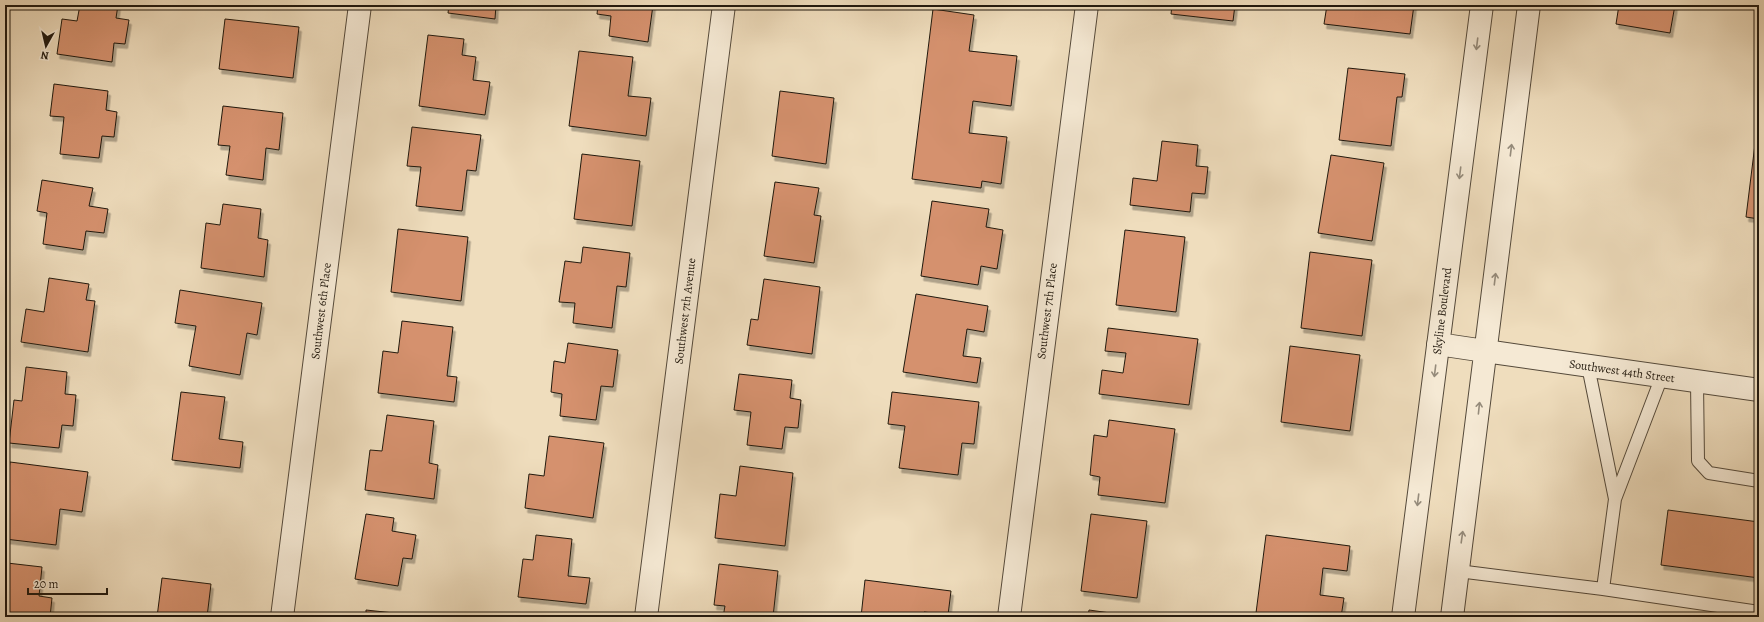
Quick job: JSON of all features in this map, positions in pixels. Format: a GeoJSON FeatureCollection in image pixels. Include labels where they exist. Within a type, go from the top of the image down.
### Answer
{"type":"FeatureCollection","features":[{"type":"Feature","properties":{"kind":"street","name":"Southwest 6th Place"},"geometry":{"type":"LineString","coordinates":[[282,617],[360,5]]}},
{"type":"Feature","properties":{"kind":"street","name":"Southwest 7th Avenue"},"geometry":{"type":"LineString","coordinates":[[646,617],[724,5]]}},
{"type":"Feature","properties":{"kind":"street","name":"Southwest 7th Place"},"geometry":{"type":"LineString","coordinates":[[1009,617],[1087,5]]}},
{"type":"Feature","properties":{"kind":"street","name":"Skyline Boulevard"},"geometry":{"type":"LineString","coordinates":[[1403,617],[1482,5]]}},
{"type":"Feature","properties":{"kind":"street"},"geometry":{"type":"LineString","coordinates":[[1452,617],[1530,5]]}},
{"type":"Feature","properties":{"kind":"street","name":"Southwest 44th Street"},"geometry":{"type":"LineString","coordinates":[[1438,344],[1485,352],[1759,390]]}},
{"type":"Feature","properties":{"kind":"lane"},"geometry":{"type":"LineString","coordinates":[[1588,366],[1614,499]]}},
{"type":"Feature","properties":{"kind":"lane"},"geometry":{"type":"LineString","coordinates":[[1603,589],[1614,499],[1662,376]]}},
{"type":"Feature","properties":{"kind":"lane"},"geometry":{"type":"LineString","coordinates":[[1697,382],[1698,461],[1709,473],[1759,481]]}},
{"type":"Feature","properties":{"kind":"lane"},"geometry":{"type":"LineString","coordinates":[[1458,571],[1603,589],[1759,612]]}},
{"type":"Feature","properties":{"kind":"building"},"geometry":{"type":"Polygon","coordinates":[[[80,5],[118,5],[116,18],[129,20],[125,44],[114,43],[112,62],[57,54],[62,19],[77,21],[80,5]]]}},
{"type":"Feature","properties":{"kind":"building"},"geometry":{"type":"Polygon","coordinates":[[[449,5],[496,5],[495,19],[448,13],[449,5]]]}},
{"type":"Feature","properties":{"kind":"building"},"geometry":{"type":"Polygon","coordinates":[[[598,5],[653,5],[648,42],[609,36],[611,16],[597,14],[598,5]]]}},
{"type":"Feature","properties":{"kind":"building"},"geometry":{"type":"Polygon","coordinates":[[[1172,5],[1235,5],[1233,21],[1171,14],[1172,5]]]}},
{"type":"Feature","properties":{"kind":"building"},"geometry":{"type":"Polygon","coordinates":[[[1327,5],[1414,5],[1410,34],[1324,24],[1327,5]]]}},
{"type":"Feature","properties":{"kind":"building"},"geometry":{"type":"Polygon","coordinates":[[[1619,5],[1675,5],[1670,33],[1616,24],[1619,5]]]}},
{"type":"Feature","properties":{"kind":"building"},"geometry":{"type":"Polygon","coordinates":[[[933,9],[974,15],[969,51],[1017,56],[1011,106],[973,101],[969,133],[1007,137],[1001,184],[982,181],[981,188],[912,179],[933,9]]]}},
{"type":"Feature","properties":{"kind":"building"},"geometry":{"type":"Polygon","coordinates":[[[225,19],[299,27],[293,78],[219,69],[225,19]]]}},
{"type":"Feature","properties":{"kind":"building"},"geometry":{"type":"Polygon","coordinates":[[[428,35],[464,39],[462,55],[476,57],[473,80],[490,82],[485,115],[419,106],[428,35]]]}},
{"type":"Feature","properties":{"kind":"building"},"geometry":{"type":"Polygon","coordinates":[[[579,51],[633,57],[628,96],[651,98],[646,136],[569,126],[579,51]]]}},
{"type":"Feature","properties":{"kind":"building"},"geometry":{"type":"Polygon","coordinates":[[[1348,68],[1405,74],[1402,97],[1397,97],[1391,146],[1339,140],[1348,68]]]}},
{"type":"Feature","properties":{"kind":"building"},"geometry":{"type":"Polygon","coordinates":[[[54,84],[108,91],[106,110],[117,112],[114,137],[102,136],[99,158],[60,154],[64,117],[50,116],[54,84]]]}},
{"type":"Feature","properties":{"kind":"building"},"geometry":{"type":"Polygon","coordinates":[[[780,91],[834,98],[826,164],[772,156],[780,91]]]}},
{"type":"Feature","properties":{"kind":"building"},"geometry":{"type":"Polygon","coordinates":[[[223,106],[283,113],[279,150],[266,148],[263,180],[226,175],[230,146],[218,145],[223,106]]]}},
{"type":"Feature","properties":{"kind":"building"},"geometry":{"type":"Polygon","coordinates":[[[412,127],[481,135],[476,171],[467,170],[462,211],[416,206],[421,167],[407,166],[412,127]]]}},
{"type":"Feature","properties":{"kind":"building"},"geometry":{"type":"Polygon","coordinates":[[[1756,136],[1759,136],[1759,219],[1746,217],[1756,136]]]}},
{"type":"Feature","properties":{"kind":"building"},"geometry":{"type":"Polygon","coordinates":[[[1162,141],[1198,145],[1196,166],[1208,167],[1205,194],[1192,193],[1190,212],[1130,205],[1133,178],[1157,181],[1162,141]]]}},
{"type":"Feature","properties":{"kind":"building"},"geometry":{"type":"Polygon","coordinates":[[[582,154],[640,161],[632,226],[574,219],[582,154]]]}},
{"type":"Feature","properties":{"kind":"building"},"geometry":{"type":"Polygon","coordinates":[[[1331,155],[1384,163],[1372,241],[1318,233],[1331,155]]]}},
{"type":"Feature","properties":{"kind":"building"},"geometry":{"type":"Polygon","coordinates":[[[42,180],[93,188],[89,206],[108,209],[104,233],[86,231],[83,250],[43,244],[47,213],[37,211],[42,180]]]}},
{"type":"Feature","properties":{"kind":"building"},"geometry":{"type":"Polygon","coordinates":[[[775,182],[819,188],[814,215],[821,216],[814,263],[764,256],[775,182]]]}},
{"type":"Feature","properties":{"kind":"building"},"geometry":{"type":"Polygon","coordinates":[[[932,201],[989,209],[986,227],[1003,230],[997,269],[981,266],[978,285],[921,276],[932,201]]]}},
{"type":"Feature","properties":{"kind":"building"},"geometry":{"type":"Polygon","coordinates":[[[223,204],[261,209],[258,238],[268,240],[264,277],[201,268],[206,223],[220,225],[223,204]]]}},
{"type":"Feature","properties":{"kind":"building"},"geometry":{"type":"Polygon","coordinates":[[[398,229],[468,237],[461,301],[391,292],[398,229]]]}},
{"type":"Feature","properties":{"kind":"building"},"geometry":{"type":"Polygon","coordinates":[[[1125,230],[1185,237],[1176,312],[1116,305],[1125,230]]]}},
{"type":"Feature","properties":{"kind":"building"},"geometry":{"type":"Polygon","coordinates":[[[583,247],[630,253],[626,287],[617,286],[612,328],[573,323],[575,303],[559,302],[565,261],[581,263],[583,247]]]}},
{"type":"Feature","properties":{"kind":"building"},"geometry":{"type":"Polygon","coordinates":[[[1310,252],[1372,260],[1362,336],[1301,328],[1310,252]]]}},
{"type":"Feature","properties":{"kind":"building"},"geometry":{"type":"Polygon","coordinates":[[[49,278],[89,284],[86,300],[95,301],[88,352],[21,342],[26,309],[44,312],[49,278]]]}},
{"type":"Feature","properties":{"kind":"building"},"geometry":{"type":"Polygon","coordinates":[[[764,279],[820,287],[812,354],[747,345],[751,319],[758,320],[764,279]]]}},
{"type":"Feature","properties":{"kind":"building"},"geometry":{"type":"Polygon","coordinates":[[[180,290],[262,303],[257,335],[247,333],[240,375],[189,366],[196,326],[175,323],[180,290]]]}},
{"type":"Feature","properties":{"kind":"building"},"geometry":{"type":"Polygon","coordinates":[[[916,294],[988,306],[984,332],[967,329],[963,356],[981,358],[977,383],[903,372],[916,294]]]}},
{"type":"Feature","properties":{"kind":"building"},"geometry":{"type":"Polygon","coordinates":[[[402,321],[453,327],[447,376],[457,377],[454,402],[378,393],[383,351],[398,353],[402,321]]]}},
{"type":"Feature","properties":{"kind":"building"},"geometry":{"type":"Polygon","coordinates":[[[1108,328],[1198,339],[1189,405],[1099,394],[1102,370],[1123,373],[1126,353],[1105,351],[1108,328]]]}},
{"type":"Feature","properties":{"kind":"building"},"geometry":{"type":"Polygon","coordinates":[[[568,343],[618,350],[613,387],[601,386],[596,420],[560,416],[562,394],[551,392],[554,361],[565,363],[568,343]]]}},
{"type":"Feature","properties":{"kind":"building"},"geometry":{"type":"Polygon","coordinates":[[[1290,346],[1360,355],[1350,431],[1281,422],[1290,346]]]}},
{"type":"Feature","properties":{"kind":"building"},"geometry":{"type":"Polygon","coordinates":[[[26,367],[67,372],[65,394],[76,395],[73,426],[62,425],[59,448],[9,443],[14,400],[22,401],[26,367]]]}},
{"type":"Feature","properties":{"kind":"building"},"geometry":{"type":"Polygon","coordinates":[[[739,374],[792,380],[790,398],[801,400],[798,428],[785,427],[782,449],[747,445],[751,412],[734,410],[739,374]]]}},
{"type":"Feature","properties":{"kind":"building"},"geometry":{"type":"Polygon","coordinates":[[[181,392],[225,397],[219,439],[243,442],[240,468],[172,460],[181,392]]]}},
{"type":"Feature","properties":{"kind":"building"},"geometry":{"type":"Polygon","coordinates":[[[892,392],[979,402],[974,444],[962,443],[958,475],[899,468],[905,426],[888,424],[892,392]]]}},
{"type":"Feature","properties":{"kind":"building"},"geometry":{"type":"Polygon","coordinates":[[[387,415],[434,421],[429,463],[438,465],[434,499],[365,490],[370,450],[382,451],[387,415]]]}},
{"type":"Feature","properties":{"kind":"building"},"geometry":{"type":"Polygon","coordinates":[[[1109,420],[1175,429],[1165,503],[1098,495],[1100,477],[1090,475],[1094,435],[1107,437],[1109,420]]]}},
{"type":"Feature","properties":{"kind":"building"},"geometry":{"type":"Polygon","coordinates":[[[549,436],[604,443],[593,518],[525,508],[529,474],[544,476],[549,436]]]}},
{"type":"Feature","properties":{"kind":"building"},"geometry":{"type":"Polygon","coordinates":[[[10,462],[88,472],[82,512],[60,509],[56,545],[5,539],[5,500],[10,462]]]}},
{"type":"Feature","properties":{"kind":"building"},"geometry":{"type":"Polygon","coordinates":[[[740,466],[793,473],[785,546],[715,538],[720,494],[736,496],[740,466]]]}},
{"type":"Feature","properties":{"kind":"building"},"geometry":{"type":"Polygon","coordinates":[[[1668,510],[1759,522],[1759,578],[1661,565],[1668,510]]]}},
{"type":"Feature","properties":{"kind":"building"},"geometry":{"type":"Polygon","coordinates":[[[366,514],[394,518],[392,531],[416,535],[412,559],[403,558],[398,586],[355,579],[366,514]]]}},
{"type":"Feature","properties":{"kind":"building"},"geometry":{"type":"Polygon","coordinates":[[[1091,514],[1147,521],[1137,598],[1081,591],[1091,514]]]}},
{"type":"Feature","properties":{"kind":"building"},"geometry":{"type":"Polygon","coordinates":[[[536,535],[572,539],[568,576],[590,578],[586,604],[518,597],[523,559],[533,560],[536,535]]]}},
{"type":"Feature","properties":{"kind":"building"},"geometry":{"type":"Polygon","coordinates":[[[1266,535],[1350,546],[1347,571],[1323,568],[1320,595],[1344,598],[1341,617],[1287,617],[1256,613],[1266,535]]]}},
{"type":"Feature","properties":{"kind":"building"},"geometry":{"type":"Polygon","coordinates":[[[7,563],[42,567],[39,596],[52,598],[50,617],[5,617],[5,579],[7,563]]]}},
{"type":"Feature","properties":{"kind":"building"},"geometry":{"type":"Polygon","coordinates":[[[719,564],[778,571],[773,617],[723,617],[725,606],[714,605],[719,564]]]}},
{"type":"Feature","properties":{"kind":"building"},"geometry":{"type":"Polygon","coordinates":[[[162,578],[211,584],[207,617],[157,617],[162,578]]]}},
{"type":"Feature","properties":{"kind":"building"},"geometry":{"type":"Polygon","coordinates":[[[865,580],[951,591],[948,615],[924,612],[923,617],[861,617],[865,580]]]}},
{"type":"Feature","properties":{"kind":"building"},"geometry":{"type":"Polygon","coordinates":[[[366,610],[403,614],[403,617],[366,617],[366,610]]]}},
{"type":"Feature","properties":{"kind":"building"},"geometry":{"type":"Polygon","coordinates":[[[1089,610],[1139,617],[1088,617],[1089,610]]]}}]}
